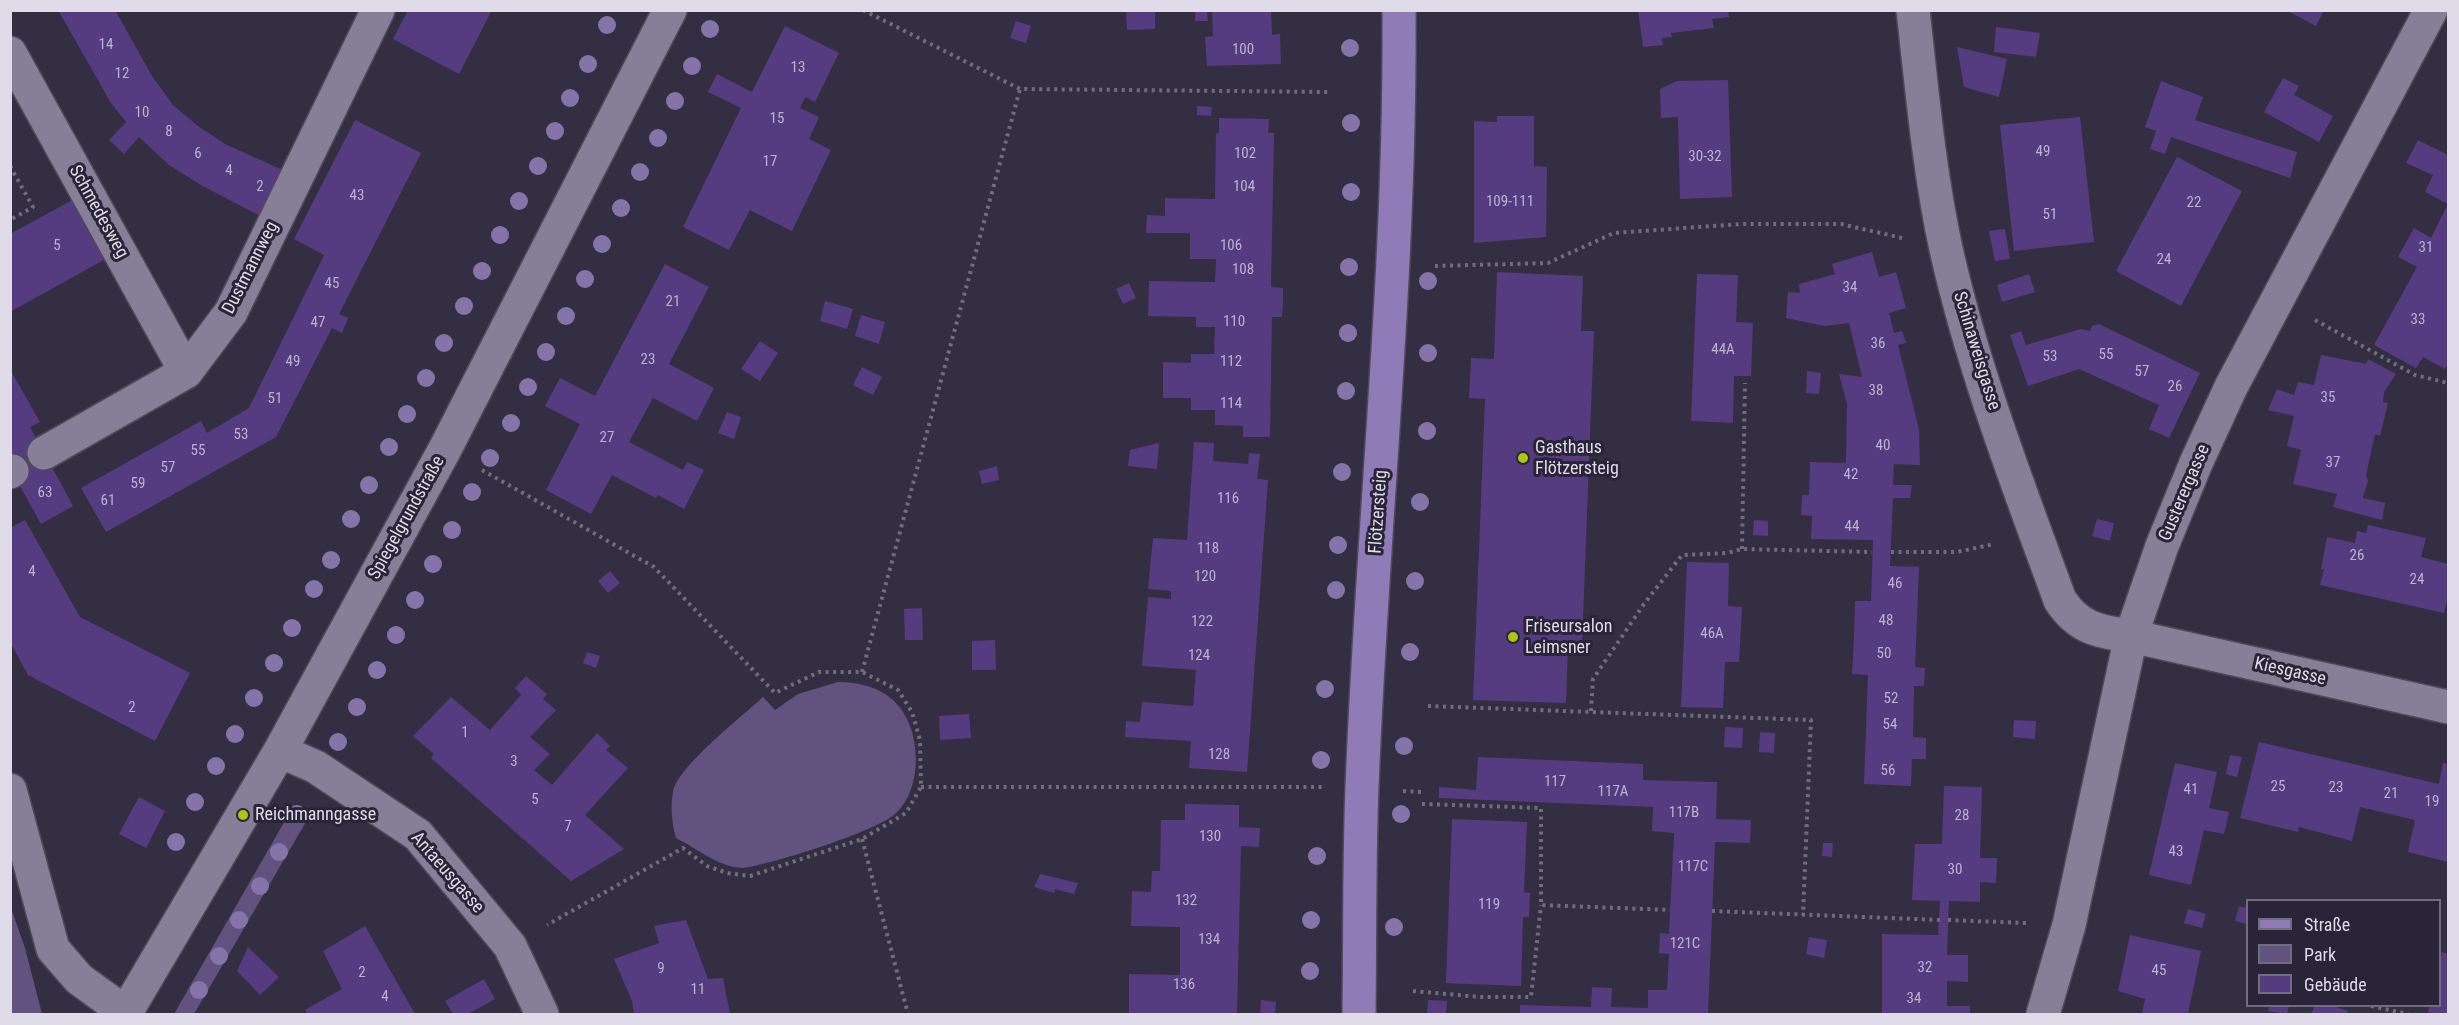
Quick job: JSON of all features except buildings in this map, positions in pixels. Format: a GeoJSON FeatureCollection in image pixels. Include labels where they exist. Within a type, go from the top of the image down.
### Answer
{"type":"FeatureCollection","features":[{"type":"Feature","properties":{"kind":"main road","name":"Flötzersteig"},"geometry":{"type":"LineString","coordinates":[[1359,1014],[1362,788],[1394,266],[1400,92],[1399,10]]}},
{"type":"Feature","properties":{"kind":"street","name":"Dustmannweg"},"geometry":{"type":"LineString","coordinates":[[44,453],[186,372],[231,312],[378,10]]}},
{"type":"Feature","properties":{"kind":"street","name":"Spiegelgrundstraße"},"geometry":{"type":"LineString","coordinates":[[125,1014],[280,752],[445,449],[670,10]]}},
{"type":"Feature","properties":{"kind":"street","name":"Schinaweisgasse"},"geometry":{"type":"LineString","coordinates":[[1913,10],[1930,151],[1946,249],[1993,410],[2034,530],[2060,600],[2069,613],[2085,626],[2103,633],[2131,636]]}},
{"type":"Feature","properties":{"kind":"street","name":"Gusterergasse"},"geometry":{"type":"LineString","coordinates":[[2043,1014],[2069,925],[2131,636],[2143,597],[2196,463],[2231,387],[2431,10]]}},
{"type":"Feature","properties":{"kind":"street","name":"Schmedesweg"},"geometry":{"type":"LineString","coordinates":[[10,53],[186,372]]}},
{"type":"Feature","properties":{"kind":"street","name":"Kiesgasse"},"geometry":{"type":"LineString","coordinates":[[2131,636],[2448,707]]}},
{"type":"Feature","properties":{"kind":"street","name":"Antaeusgasse"},"geometry":{"type":"LineString","coordinates":[[280,752],[316,767],[418,835],[510,946],[542,1014]]}},
{"type":"Feature","properties":{"kind":"street"},"geometry":{"type":"LineString","coordinates":[[10,790],[53,949],[79,980],[125,1014]]}},
{"type":"Feature","properties":{"kind":"path"},"geometry":{"type":"LineString","coordinates":[[863,10],[1020,89],[1329,92]]}},
{"type":"Feature","properties":{"kind":"path"},"geometry":{"type":"LineString","coordinates":[[862,672],[1020,89]]}},
{"type":"Feature","properties":{"kind":"path"},"geometry":{"type":"LineString","coordinates":[[10,166],[33,207],[10,220]]}},
{"type":"Feature","properties":{"kind":"path"},"geometry":{"type":"LineString","coordinates":[[1475,266],[1548,263],[1614,233],[1741,224],[1841,224],[1946,249]]}},
{"type":"Feature","properties":{"kind":"path"},"geometry":{"type":"LineString","coordinates":[[2278,298],[2415,375],[2448,383]]}},
{"type":"Feature","properties":{"kind":"path"},"geometry":{"type":"LineString","coordinates":[[1742,549],[1745,383]]}},
{"type":"Feature","properties":{"kind":"path"},"geometry":{"type":"LineString","coordinates":[[445,449],[654,567],[775,693],[819,672],[862,672],[898,690],[912,712],[920,740],[921,787],[906,813],[862,839],[750,876],[727,873],[706,866],[683,848],[510,946]]}},
{"type":"Feature","properties":{"kind":"path"},"geometry":{"type":"LineString","coordinates":[[1891,552],[1957,552],[1993,544],[2034,530]]}},
{"type":"Feature","properties":{"kind":"path"},"geometry":{"type":"LineString","coordinates":[[1591,711],[1593,679],[1644,604],[1682,555],[1727,553],[1742,549],[1872,552]]}},
{"type":"Feature","properties":{"kind":"path"},"geometry":{"type":"LineString","coordinates":[[1428,706],[1811,720],[1803,915]]}},
{"type":"Feature","properties":{"kind":"path"},"geometry":{"type":"LineString","coordinates":[[921,787],[1326,787]]}},
{"type":"Feature","properties":{"kind":"path"},"geometry":{"type":"LineString","coordinates":[[1393,790],[1423,792]]}},
{"type":"Feature","properties":{"kind":"path"},"geometry":{"type":"LineString","coordinates":[[1413,991],[1480,997],[1531,997],[1541,905],[1541,808],[1422,804]]}},
{"type":"Feature","properties":{"kind":"path"},"geometry":{"type":"LineString","coordinates":[[862,839],[908,1014]]}},
{"type":"Feature","properties":{"kind":"path"},"geometry":{"type":"LineString","coordinates":[[1541,905],[1671,910]]}},
{"type":"Feature","properties":{"kind":"path"},"geometry":{"type":"LineString","coordinates":[[1712,911],[1940,920]]}},
{"type":"Feature","properties":{"kind":"path"},"geometry":{"type":"LineString","coordinates":[[1948,920],[2069,925]]}},
{"type":"Feature","properties":{"kind":"path"},"geometry":{"type":"LineString","coordinates":[[2379,1007],[2408,1014]]}},
{"type":"Feature","properties":{"kind":"green space"},"geometry":{"type":"Polygon","coordinates":[[[838,682],[860,684],[882,692],[894,701],[910,726],[916,758],[915,774],[904,803],[895,814],[846,838],[799,854],[743,868],[717,861],[676,838],[672,815],[673,792],[686,769],[712,742],[763,697],[775,710],[798,694],[838,682]]]}},
{"type":"Feature","properties":{"kind":"green space"},"geometry":{"type":"Polygon","coordinates":[[[294,805],[310,815],[194,1014],[174,1014],[294,805]]]}},
{"type":"Feature","properties":{"kind":"green space"},"geometry":{"type":"Polygon","coordinates":[[[10,905],[25,948],[42,1014],[11,1014],[10,905]]]}},
{"type":"Feature","properties":{"kind":"place","name":"Gasthaus Flötzersteig"},"geometry":{"type":"Point","coordinates":[1523,458]}},
{"type":"Feature","properties":{"kind":"place","name":"Friseursalon Leimsner"},"geometry":{"type":"Point","coordinates":[1513,637]}},
{"type":"Feature","properties":{"kind":"place","name":"Reichmanngasse"},"geometry":{"type":"Point","coordinates":[243,815]}}]}
